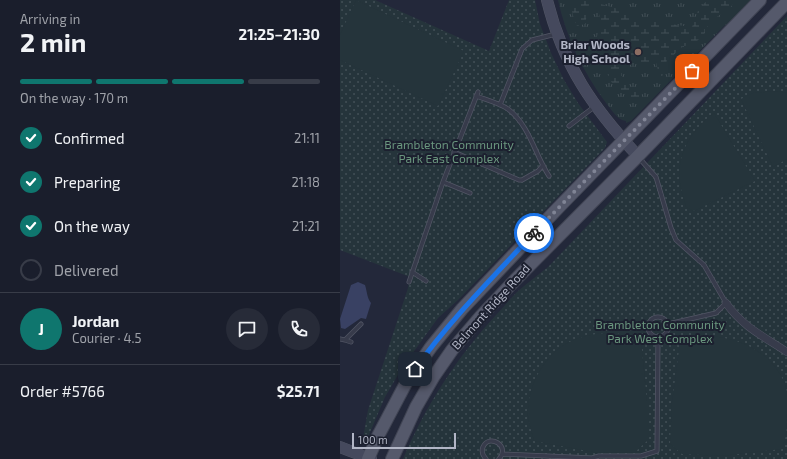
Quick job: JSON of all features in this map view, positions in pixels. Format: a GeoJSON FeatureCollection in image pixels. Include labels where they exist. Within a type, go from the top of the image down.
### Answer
{"type":"FeatureCollection","features":[{"type":"Feature","properties":{"kind":"main road"},"geometry":{"type":"LineString","coordinates":[[547,0],[557,34],[573,71],[595,107],[638,156]]}},
{"type":"Feature","properties":{"kind":"main road","name":"Belmont Ridge Road"},"geometry":{"type":"LineString","coordinates":[[369,459],[378,436],[406,383],[431,347],[462,309],[760,0]]}},
{"type":"Feature","properties":{"kind":"main road","name":"Belmont Ridge Road"},"geometry":{"type":"LineString","coordinates":[[392,459],[416,407],[452,350],[515,280],[787,2]]}},
{"type":"Feature","properties":{"kind":"main road"},"geometry":{"type":"LineString","coordinates":[[340,447],[369,459]]}},
{"type":"Feature","properties":{"kind":"street"},"geometry":{"type":"LineString","coordinates":[[726,303],[734,315],[745,324],[765,339],[787,352]]}},
{"type":"Feature","properties":{"kind":"lane"},"geometry":{"type":"LineString","coordinates":[[500,105],[522,49],[532,40],[557,34]]}},
{"type":"Feature","properties":{"kind":"lane"},"geometry":{"type":"LineString","coordinates":[[409,282],[443,182],[478,92]]}},
{"type":"Feature","properties":{"kind":"lane"},"geometry":{"type":"LineString","coordinates":[[476,96],[508,109],[519,120],[530,137],[549,176]]}},
{"type":"Feature","properties":{"kind":"lane"},"geometry":{"type":"LineString","coordinates":[[569,126],[595,107]]}},
{"type":"Feature","properties":{"kind":"lane"},"geometry":{"type":"LineString","coordinates":[[454,152],[519,180],[522,180],[538,171],[543,165]]}},
{"type":"Feature","properties":{"kind":"lane"},"geometry":{"type":"LineString","coordinates":[[638,156],[656,177],[676,240],[704,265],[726,303],[716,313],[668,324]]}},
{"type":"Feature","properties":{"kind":"lane"},"geometry":{"type":"LineString","coordinates":[[443,182],[470,194]]}},
{"type":"Feature","properties":{"kind":"lane"},"geometry":{"type":"LineString","coordinates":[[412,272],[426,281]]}},
{"type":"Feature","properties":{"kind":"lane"},"geometry":{"type":"LineString","coordinates":[[658,317],[664,319],[668,324],[667,330],[663,335],[658,337],[651,335],[648,330],[648,323],[652,318],[658,317]]}},
{"type":"Feature","properties":{"kind":"lane"},"geometry":{"type":"LineString","coordinates":[[345,340],[361,324]]}},
{"type":"Feature","properties":{"kind":"lane"},"geometry":{"type":"LineString","coordinates":[[502,454],[592,458],[599,456],[641,456],[657,451],[658,337]]}},
{"type":"Feature","properties":{"kind":"lane"},"geometry":{"type":"LineString","coordinates":[[340,339],[351,342]]}},
{"type":"Feature","properties":{"kind":"lane"},"geometry":{"type":"LineString","coordinates":[[486,459],[483,456],[482,449],[486,443],[492,441],[498,442],[502,448],[502,454],[499,459]]}},
{"type":"Feature","properties":{"kind":"green space","name":"Brambleton Community Park East Complex"},"geometry":{"type":"Polygon","coordinates":[[[340,0],[375,0],[489,51],[509,0],[535,0],[540,24],[551,53],[564,80],[578,103],[607,142],[605,148],[458,300],[438,318],[402,368],[385,397],[368,437],[362,444],[368,410],[408,288],[410,277],[340,250],[340,0]]]}},
{"type":"Feature","properties":{"kind":"green space"},"geometry":{"type":"Polygon","coordinates":[[[356,0],[464,51],[438,106],[340,60],[340,35],[356,0]]]}},
{"type":"Feature","properties":{"kind":"green space","name":"Briar Woods High School"},"geometry":{"type":"Polygon","coordinates":[[[558,0],[754,0],[723,27],[631,121],[626,123],[626,121],[617,117],[606,103],[583,67],[571,41],[561,14],[558,0]]]}},
{"type":"Feature","properties":{"kind":"green space"},"geometry":{"type":"Polygon","coordinates":[[[569,0],[590,0],[585,24],[577,26],[569,0]]]}},
{"type":"Feature","properties":{"kind":"green space"},"geometry":{"type":"Polygon","coordinates":[[[708,0],[737,0],[726,12],[718,16],[705,29],[705,33],[693,45],[684,46],[667,60],[662,77],[659,75],[656,62],[645,67],[623,59],[620,71],[624,82],[629,87],[642,94],[639,100],[635,103],[631,101],[624,90],[620,91],[611,81],[596,53],[596,41],[600,22],[599,11],[601,4],[618,9],[631,17],[641,20],[692,27],[699,8],[708,0]]]}},
{"type":"Feature","properties":{"kind":"green space","name":"Brambleton Community Park West Complex"},"geometry":{"type":"Polygon","coordinates":[[[787,16],[787,459],[403,459],[432,401],[482,330],[517,292],[548,267],[787,16]]]}},
{"type":"Feature","properties":{"kind":"green space"},"geometry":{"type":"Polygon","coordinates":[[[777,91],[787,93],[787,159],[773,167],[741,99],[753,93],[777,91]]]}},
{"type":"Feature","properties":{"kind":"green space"},"geometry":{"type":"Polygon","coordinates":[[[714,113],[755,181],[694,211],[686,207],[680,183],[679,172],[683,152],[687,143],[699,127],[714,113]]]}},
{"type":"Feature","properties":{"kind":"green space"},"geometry":{"type":"Polygon","coordinates":[[[617,333],[641,340],[647,402],[647,441],[634,453],[593,452],[534,441],[528,419],[528,406],[533,386],[542,367],[556,351],[569,342],[584,336],[617,333]]]}},
{"type":"Feature","properties":{"kind":"green space"},"geometry":{"type":"Polygon","coordinates":[[[707,336],[720,337],[745,344],[757,350],[776,368],[783,379],[787,392],[787,428],[782,449],[722,456],[682,454],[670,444],[672,402],[680,343],[707,336]]]}},
{"type":"Feature","properties":{"kind":"water"},"geometry":{"type":"Polygon","coordinates":[[[358,282],[365,285],[371,303],[366,319],[361,318],[345,329],[341,328],[340,319],[351,285],[358,282]]]}},
{"type":"Feature","properties":{"kind":"way so far"},"geometry":{"type":"LineString","coordinates":[[534,233],[692,71]]}},
{"type":"Feature","properties":{"kind":"place","name":"Briar Woods High School"},"geometry":{"type":"Point","coordinates":[638,52]}},
{"type":"Feature","properties":{"kind":"route"},"geometry":{"type":"LineString","coordinates":[[415,369],[462,309],[534,233]]}}]}
